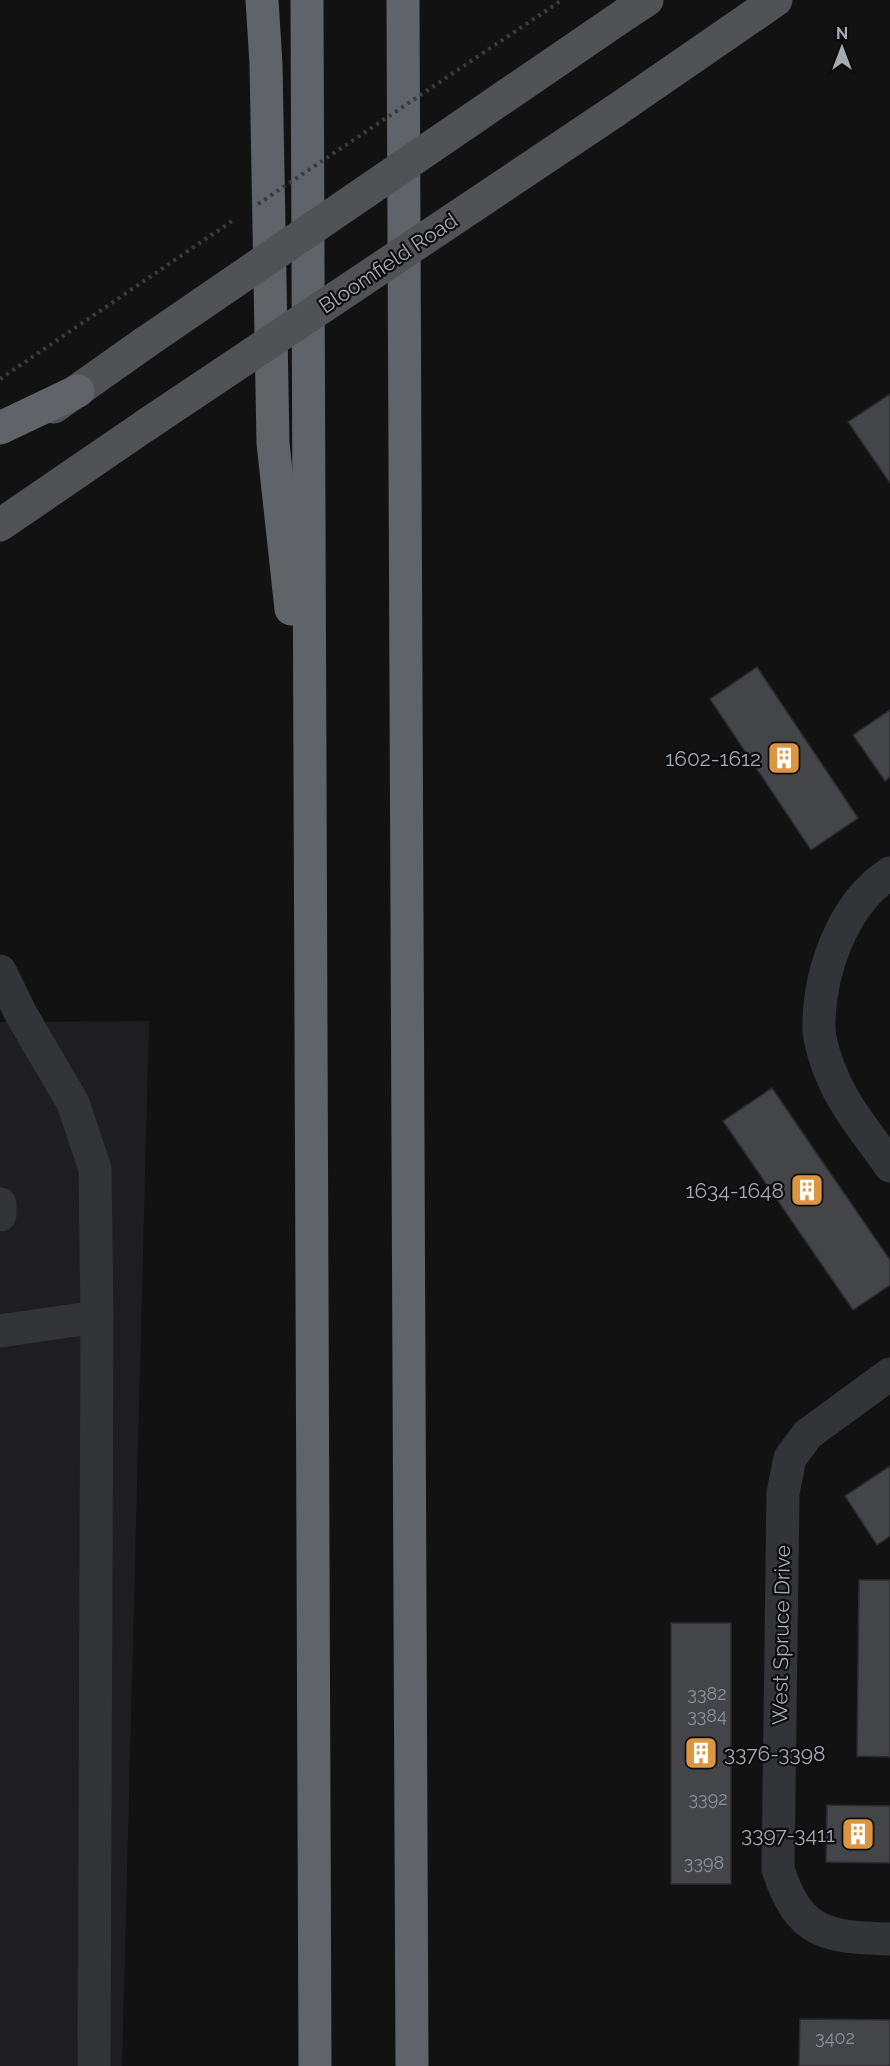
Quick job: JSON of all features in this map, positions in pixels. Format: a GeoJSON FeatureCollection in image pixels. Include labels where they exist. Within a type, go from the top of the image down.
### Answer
{"type":"FeatureCollection","features":[{"type":"Feature","properties":{"kind":"highway"},"geometry":{"type":"LineString","coordinates":[[261,0],[266,64],[273,443],[310,790]]}},
{"type":"Feature","properties":{"kind":"highway"},"geometry":{"type":"LineString","coordinates":[[307,0],[315,2066]]}},
{"type":"Feature","properties":{"kind":"highway"},"geometry":{"type":"LineString","coordinates":[[403,0],[412,2066]]}},
{"type":"Feature","properties":{"kind":"highway"},"geometry":{"type":"LineString","coordinates":[[0,428],[78,391]]}},
{"type":"Feature","properties":{"kind":"main road","name":"Bloomfield Road"},"geometry":{"type":"LineString","coordinates":[[0,525],[776,0]]}},
{"type":"Feature","properties":{"kind":"main road"},"geometry":{"type":"LineString","coordinates":[[0,443],[637,6]]}},
{"type":"Feature","properties":{"kind":"street"},"geometry":{"type":"LineString","coordinates":[[890,873],[852,912],[835,945],[824,988],[819,1031],[833,1079],[890,1166]]}},
{"type":"Feature","properties":{"kind":"street"},"geometry":{"type":"LineString","coordinates":[[0,971],[21,1014],[74,1103],[95,1169],[97,1317],[94,2066]]}},
{"type":"Feature","properties":{"kind":"street"},"geometry":{"type":"LineString","coordinates":[[0,990],[21,1014]]}},
{"type":"Feature","properties":{"kind":"street"},"geometry":{"type":"LineString","coordinates":[[0,1204],[0,1215]]}},
{"type":"Feature","properties":{"kind":"street"},"geometry":{"type":"LineString","coordinates":[[0,1331],[97,1317]]}},
{"type":"Feature","properties":{"kind":"street","name":"West Spruce Drive"},"geometry":{"type":"LineString","coordinates":[[890,1374],[808,1434],[790,1458],[783,1493],[778,1869],[786,1893],[801,1914],[819,1931],[844,1938],[890,1939]]}},
{"type":"Feature","properties":{"kind":"path"},"geometry":{"type":"LineString","coordinates":[[248,210],[562,0]]}},
{"type":"Feature","properties":{"kind":"path"},"geometry":{"type":"LineString","coordinates":[[0,379],[238,217]]}},
{"type":"Feature","properties":{"kind":"shaded area"},"geometry":{"type":"Polygon","coordinates":[[[149,1021],[122,2066],[0,2066],[0,1022],[149,1021]]]}},
{"type":"Feature","properties":{"kind":"building"},"geometry":{"type":"Polygon","coordinates":[[[890,394],[890,483],[848,422],[890,394]]]}},
{"type":"Feature","properties":{"kind":"building","name":"1602-1612"},"geometry":{"type":"Polygon","coordinates":[[[757,667],[858,818],[811,850],[710,699],[757,667]]]}},
{"type":"Feature","properties":{"kind":"building"},"geometry":{"type":"Polygon","coordinates":[[[890,710],[890,777],[885,781],[853,735],[890,710]]]}},
{"type":"Feature","properties":{"kind":"building","name":"1634-1648"},"geometry":{"type":"Polygon","coordinates":[[[772,1088],[890,1260],[890,1285],[853,1310],[723,1121],[772,1088]]]}},
{"type":"Feature","properties":{"kind":"building"},"geometry":{"type":"Polygon","coordinates":[[[890,1466],[890,1536],[877,1545],[845,1496],[890,1466]]]}},
{"type":"Feature","properties":{"kind":"building"},"geometry":{"type":"Polygon","coordinates":[[[859,1580],[890,1580],[890,1757],[857,1756],[859,1580]]]}},
{"type":"Feature","properties":{"kind":"building","name":"3376-3398"},"geometry":{"type":"Polygon","coordinates":[[[671,1623],[731,1623],[731,1884],[671,1884],[671,1623]]]}},
{"type":"Feature","properties":{"kind":"building","name":"3397-3411"},"geometry":{"type":"Polygon","coordinates":[[[827,1805],[890,1806],[890,1863],[826,1862],[827,1805]]]}},
{"type":"Feature","properties":{"kind":"building"},"geometry":{"type":"Polygon","coordinates":[[[800,2019],[890,2020],[890,2066],[799,2066],[800,2019]]]}},
{"type":"Feature","properties":{"kind":"place","name":"1602-1612"},"geometry":{"type":"Point","coordinates":[784,758]}},
{"type":"Feature","properties":{"kind":"place","name":"1634-1648"},"geometry":{"type":"Point","coordinates":[807,1190]}},
{"type":"Feature","properties":{"kind":"place","name":"3376-3398"},"geometry":{"type":"Point","coordinates":[701,1753]}},
{"type":"Feature","properties":{"kind":"place","name":"3397-3411"},"geometry":{"type":"Point","coordinates":[858,1834]}}]}
